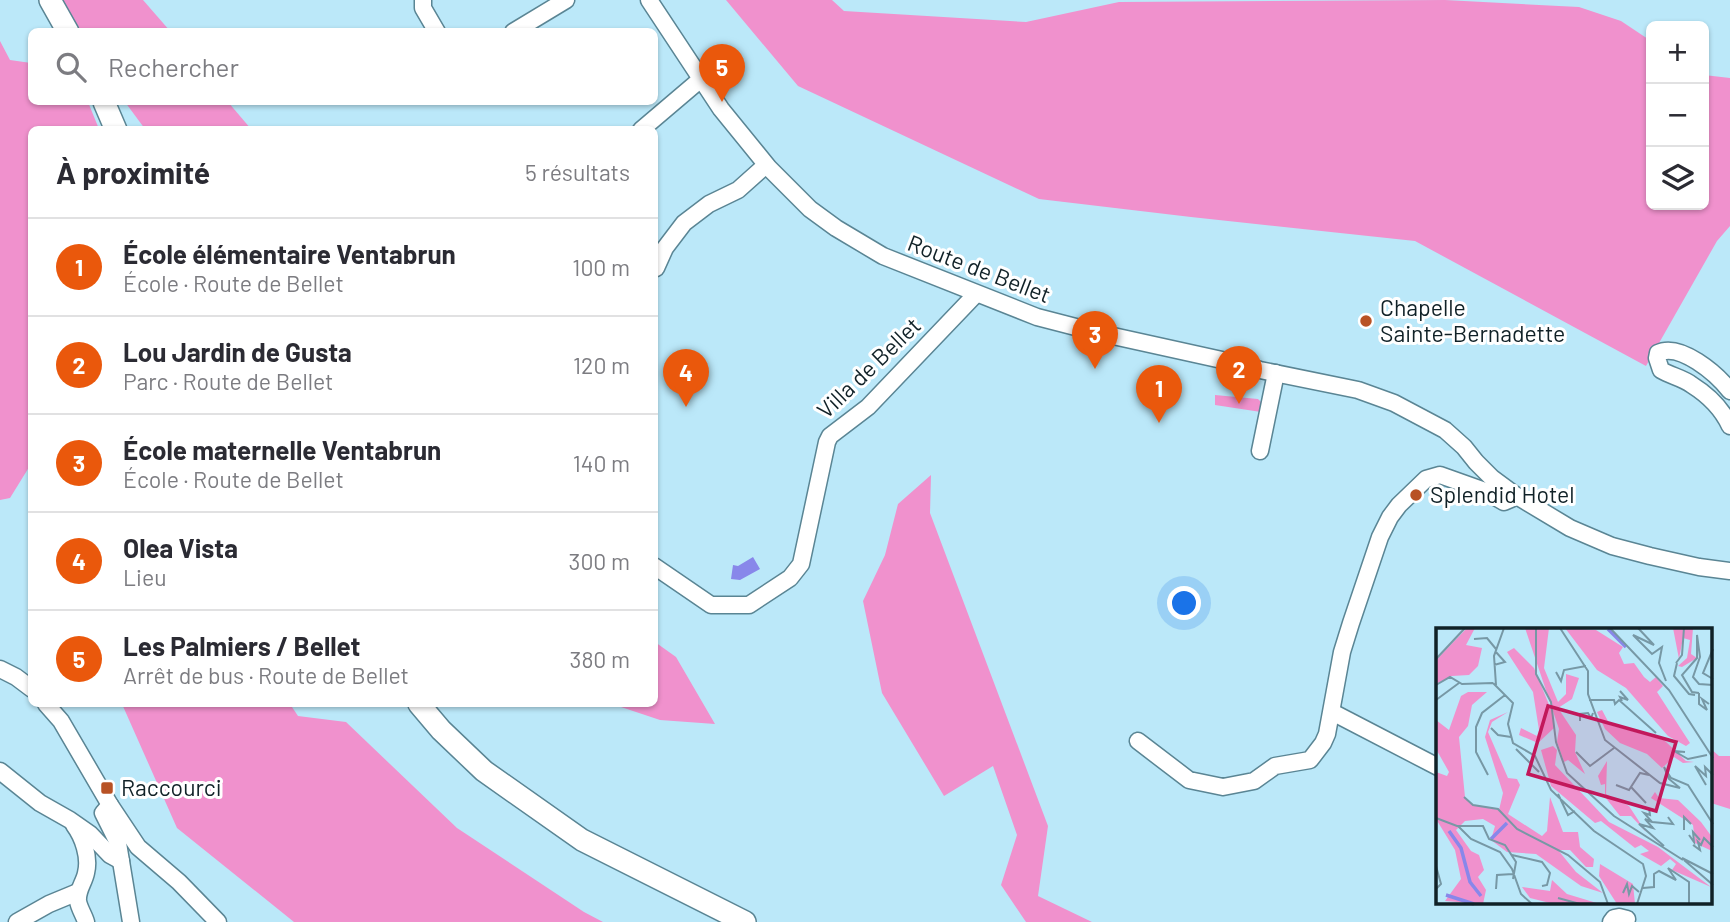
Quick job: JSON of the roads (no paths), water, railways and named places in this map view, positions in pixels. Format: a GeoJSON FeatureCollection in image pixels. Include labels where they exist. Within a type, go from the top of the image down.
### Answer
{"type":"FeatureCollection","features":[{"type":"Feature","properties":{"kind":"main road"},"geometry":{"type":"LineString","coordinates":[[50,0],[66,28]]}},
{"type":"Feature","properties":{"kind":"main road"},"geometry":{"type":"LineString","coordinates":[[105,105],[114,126]]}},
{"type":"Feature","properties":{"kind":"main road"},"geometry":{"type":"LineString","coordinates":[[422,707],[441,730],[484,771],[582,840],[745,922]]}},
{"type":"Feature","properties":{"kind":"street"},"geometry":{"type":"LineString","coordinates":[[423,0],[424,8],[435,28]]}},
{"type":"Feature","properties":{"kind":"street"},"geometry":{"type":"LineString","coordinates":[[520,28],[573,0]]}},
{"type":"Feature","properties":{"kind":"street","name":"Route de Bellet"},"geometry":{"type":"LineString","coordinates":[[649,0],[721,110],[766,165],[810,209],[883,256],[1051,321],[1358,390],[1394,403],[1445,430],[1492,478],[1570,528],[1612,546],[1684,564],[1730,571]]}},
{"type":"Feature","properties":{"kind":"street"},"geometry":{"type":"LineString","coordinates":[[646,126],[701,79]]}},
{"type":"Feature","properties":{"kind":"street"},"geometry":{"type":"LineString","coordinates":[[658,264],[665,248],[684,223],[709,204],[738,190],[766,165]]}},
{"type":"Feature","properties":{"kind":"street","name":"Villa de Bellet"},"geometry":{"type":"LineString","coordinates":[[658,569],[712,606],[749,605],[790,578],[801,564],[830,436],[869,407],[976,294]]}},
{"type":"Feature","properties":{"kind":"street"},"geometry":{"type":"LineString","coordinates":[[1730,391],[1716,375],[1681,353],[1665,350],[1658,354],[1661,370],[1692,384],[1711,399],[1730,426]]}},
{"type":"Feature","properties":{"kind":"street"},"geometry":{"type":"LineString","coordinates":[[1260,451],[1276,373]]}},
{"type":"Feature","properties":{"kind":"street"},"geometry":{"type":"LineString","coordinates":[[1138,741],[1189,779],[1229,787],[1254,781],[1275,766],[1310,760],[1323,743],[1330,723],[1342,652],[1380,537],[1399,505],[1432,476],[1448,477],[1465,483],[1504,502],[1515,495]]}},
{"type":"Feature","properties":{"kind":"street"},"geometry":{"type":"LineString","coordinates":[[0,669],[28,687]]}},
{"type":"Feature","properties":{"kind":"street"},"geometry":{"type":"LineString","coordinates":[[49,707],[61,721],[138,847],[179,882],[218,922]]}},
{"type":"Feature","properties":{"kind":"street"},"geometry":{"type":"LineString","coordinates":[[1332,712],[1436,766]]}},
{"type":"Feature","properties":{"kind":"street"},"geometry":{"type":"LineString","coordinates":[[0,771],[40,803],[89,834],[110,855],[121,861]]}},
{"type":"Feature","properties":{"kind":"street"},"geometry":{"type":"LineString","coordinates":[[110,804],[103,813],[118,843],[131,922]]}},
{"type":"Feature","properties":{"kind":"street"},"geometry":{"type":"LineString","coordinates":[[70,820],[79,832],[85,850],[87,873],[78,892],[78,901],[86,922]]}},
{"type":"Feature","properties":{"kind":"street"},"geometry":{"type":"LineString","coordinates":[[17,922],[78,892]]}},
{"type":"Feature","properties":{"kind":"place","name":"Les Palmiers / Bellet"},"geometry":{"type":"Point","coordinates":[722,102]}},
{"type":"Feature","properties":{"kind":"place","name":"Chapelle Sainte-Bernadette"},"geometry":{"type":"Point","coordinates":[1366,321]}},
{"type":"Feature","properties":{"kind":"place","name":"École maternelle Ventabrun"},"geometry":{"type":"Point","coordinates":[1095,369]}},
{"type":"Feature","properties":{"kind":"place","name":"Lou Jardin de Gusta"},"geometry":{"type":"Point","coordinates":[1239,404]}},
{"type":"Feature","properties":{"kind":"place","name":"Olea Vista"},"geometry":{"type":"Point","coordinates":[686,407]}},
{"type":"Feature","properties":{"kind":"place","name":"École élémentaire Ventabrun"},"geometry":{"type":"Point","coordinates":[1159,423]}},
{"type":"Feature","properties":{"kind":"place","name":"Splendid Hotel"},"geometry":{"type":"Point","coordinates":[1416,495]}},
{"type":"Feature","properties":{"kind":"place","name":"Raccourci"},"geometry":{"type":"Point","coordinates":[107,788]}}]}
